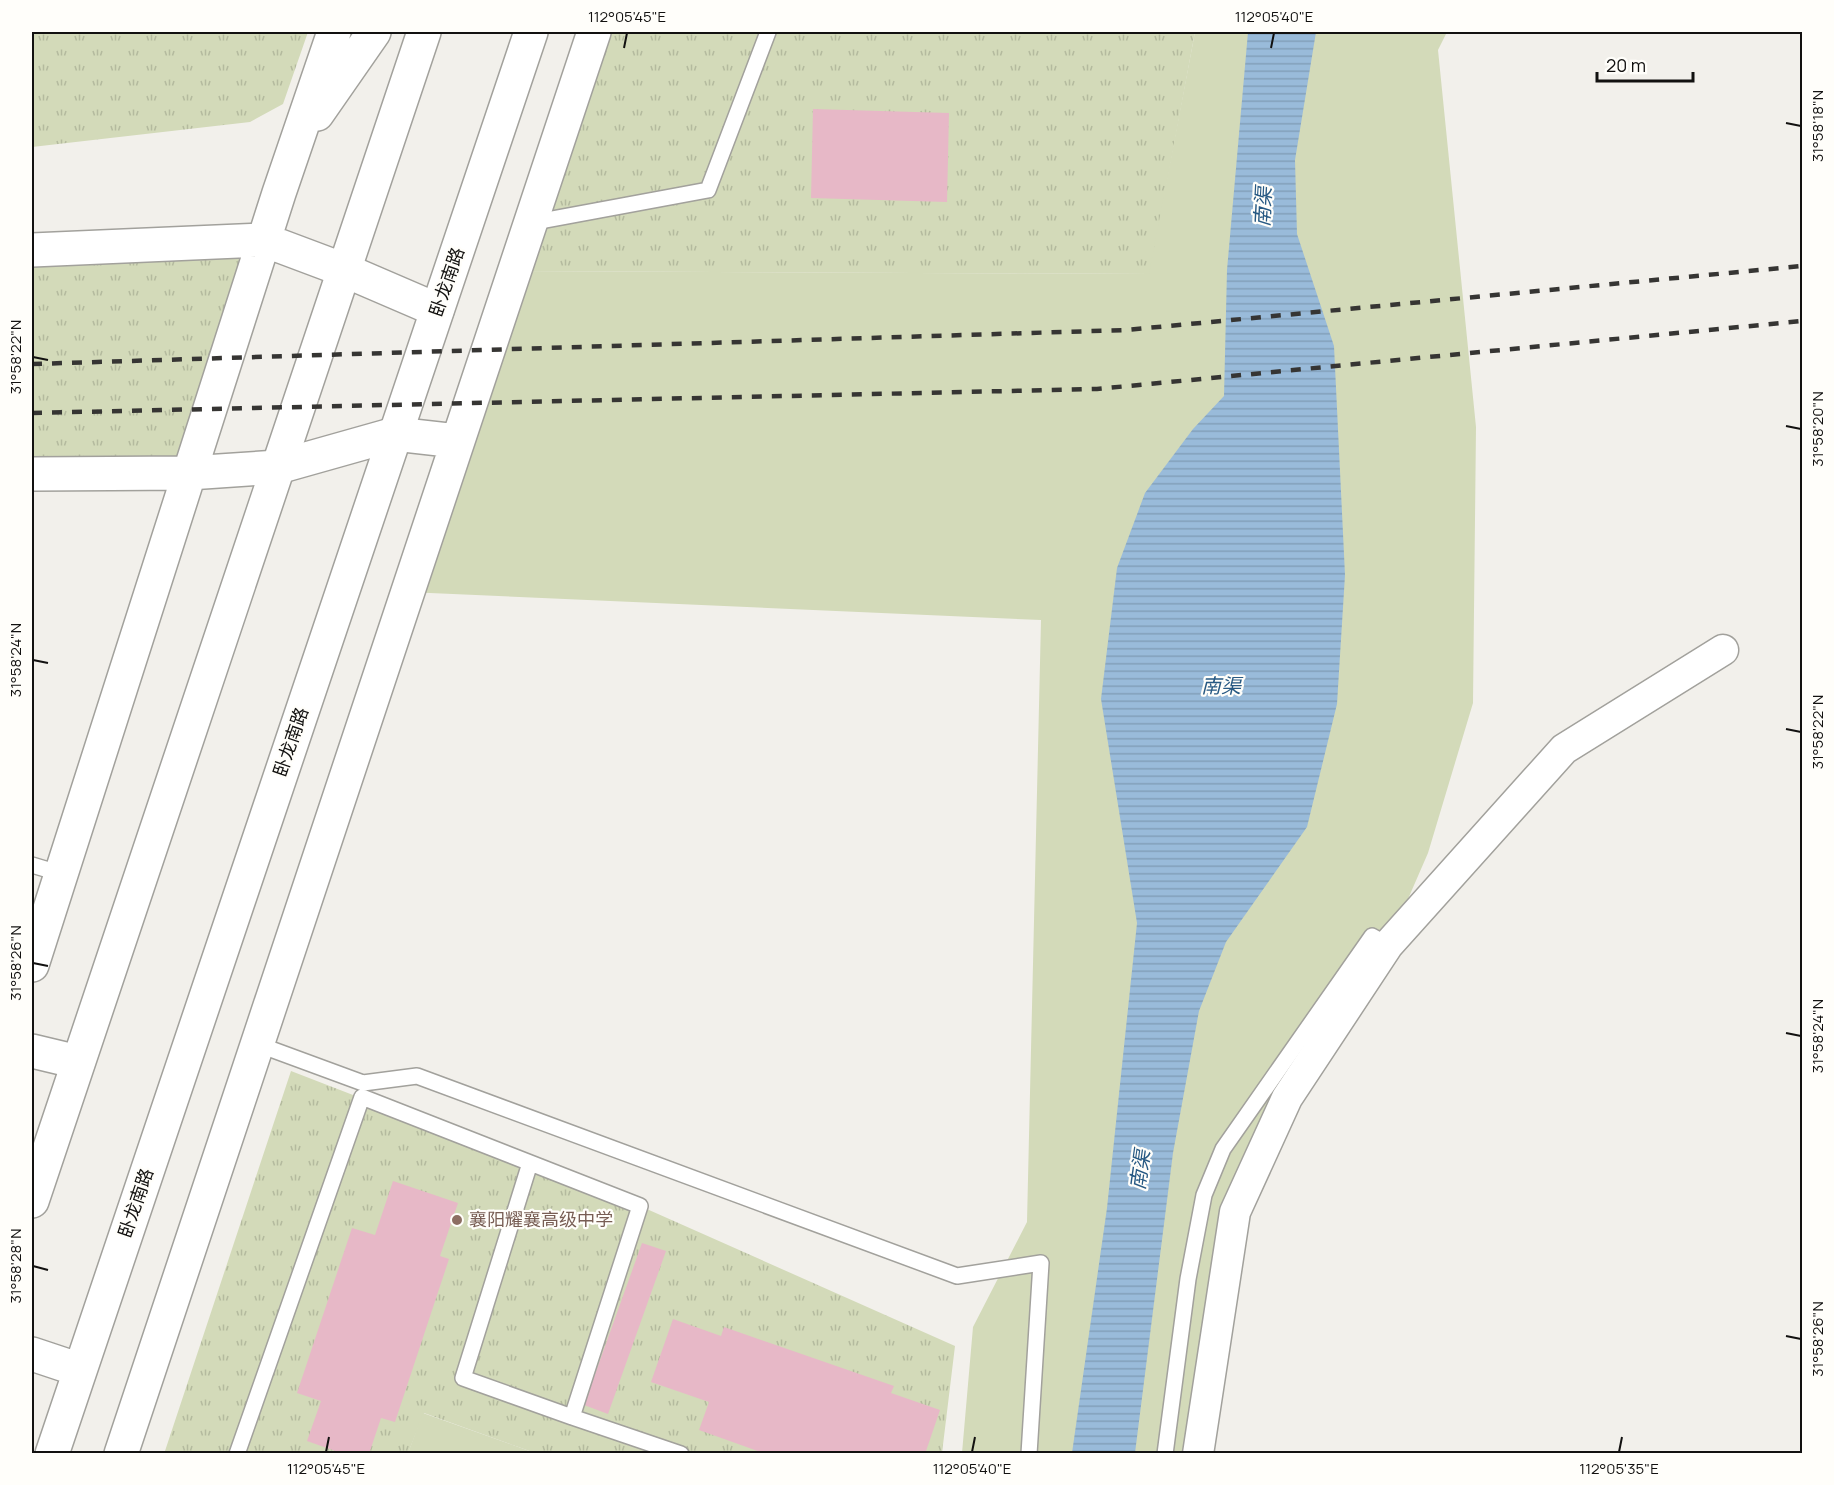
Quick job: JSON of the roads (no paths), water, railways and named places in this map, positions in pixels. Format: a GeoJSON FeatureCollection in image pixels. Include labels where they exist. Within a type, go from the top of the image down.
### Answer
{"type":"FeatureCollection","features":[{"type":"Feature","properties":{"kind":"main road"},"geometry":{"type":"LineString","coordinates":[[32,964],[47,869],[189,473],[293,150],[334,32]]}},
{"type":"Feature","properties":{"kind":"main road"},"geometry":{"type":"LineString","coordinates":[[293,150],[374,32]]}},
{"type":"Feature","properties":{"kind":"main road"},"geometry":{"type":"LineString","coordinates":[[32,1201],[424,32]]}},
{"type":"Feature","properties":{"kind":"main road","name":"卧龙南路"},"geometry":{"type":"LineString","coordinates":[[52,1454],[531,32]]}},
{"type":"Feature","properties":{"kind":"main road"},"geometry":{"type":"LineString","coordinates":[[121,1454],[594,32]]}},
{"type":"Feature","properties":{"kind":"main road"},"geometry":{"type":"LineString","coordinates":[[32,250],[264,240],[344,270],[437,310]]}},
{"type":"Feature","properties":{"kind":"main road"},"geometry":{"type":"LineString","coordinates":[[32,474],[189,473],[278,467],[395,434],[458,441]]}},
{"type":"Feature","properties":{"kind":"main road"},"geometry":{"type":"LineString","coordinates":[[32,1051],[78,1062]]}},
{"type":"Feature","properties":{"kind":"main road"},"geometry":{"type":"LineString","coordinates":[[32,1354],[80,1370]]}},
{"type":"Feature","properties":{"kind":"street"},"geometry":{"type":"LineString","coordinates":[[1198,1454],[1235,1212],[1287,1098],[1388,945],[1564,749],[1723,650]]}},
{"type":"Feature","properties":{"kind":"lane"},"geometry":{"type":"LineString","coordinates":[[530,223],[708,190],[768,32]]}},
{"type":"Feature","properties":{"kind":"lane"},"geometry":{"type":"LineString","coordinates":[[1165,1454],[1190,1268],[1204,1195],[1223,1149],[1372,936],[1388,945]]}},
{"type":"Feature","properties":{"kind":"lane"},"geometry":{"type":"LineString","coordinates":[[257,1044],[530,1163],[640,1206],[572,1417]]}},
{"type":"Feature","properties":{"kind":"lane"},"geometry":{"type":"LineString","coordinates":[[362,1090],[417,1076],[957,1276],[1041,1263],[1029,1454]]}},
{"type":"Feature","properties":{"kind":"lane"},"geometry":{"type":"LineString","coordinates":[[237,1454],[362,1090]]}},
{"type":"Feature","properties":{"kind":"lane"},"geometry":{"type":"LineString","coordinates":[[530,1163],[463,1378],[681,1454]]}},
{"type":"Feature","properties":{"kind":"water","name":"南渠"},"geometry":{"type":"Polygon","coordinates":[[[1248,32],[1316,32],[1295,160],[1297,234],[1334,346],[1345,575],[1337,704],[1307,827],[1226,942],[1199,1011],[1173,1153],[1135,1453],[1072,1453],[1107,1208],[1137,923],[1101,699],[1117,568],[1145,493],[1193,429],[1224,396],[1227,270],[1248,32]]]}},
{"type":"Feature","properties":{"kind":"railway"},"geometry":{"type":"LineString","coordinates":[[32,364],[1126,330],[1802,266]]}},
{"type":"Feature","properties":{"kind":"railway"},"geometry":{"type":"LineString","coordinates":[[32,413],[1097,389],[1802,321]]}},
{"type":"Feature","properties":{"kind":"place","name":"襄阳耀襄高级中学"},"geometry":{"type":"Point","coordinates":[457,1220]}}]}
